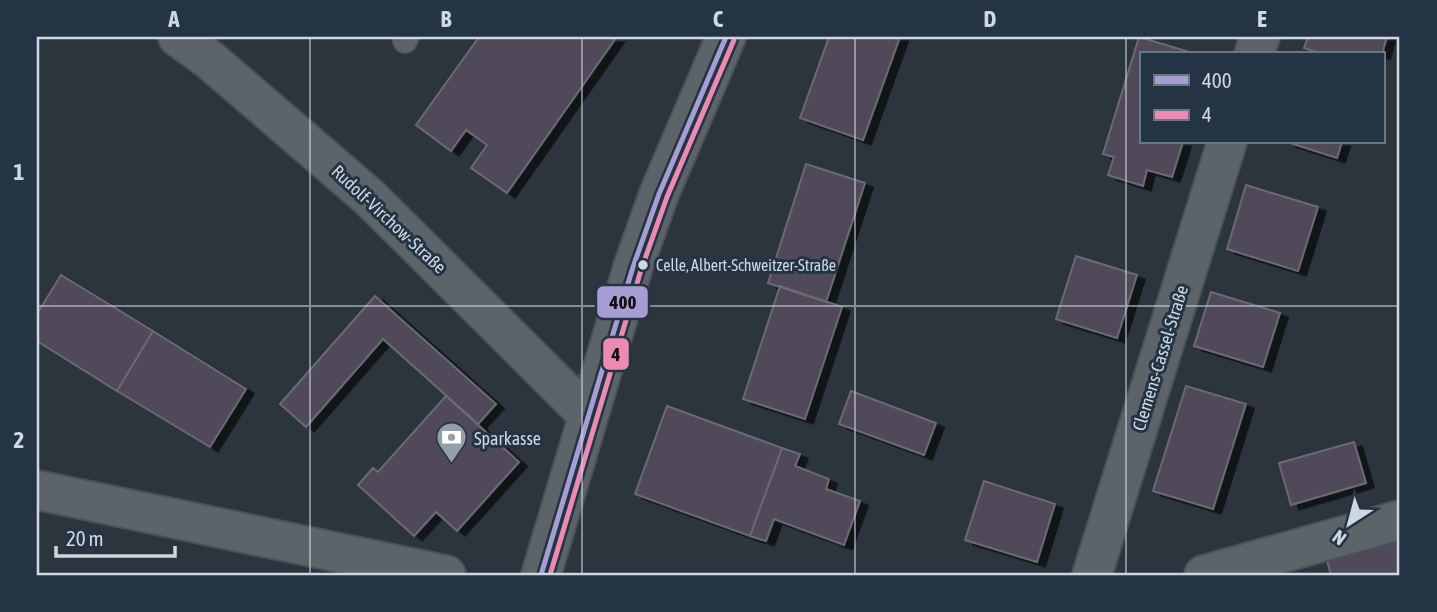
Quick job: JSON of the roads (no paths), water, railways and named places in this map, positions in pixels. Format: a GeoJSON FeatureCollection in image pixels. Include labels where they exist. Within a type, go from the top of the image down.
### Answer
{"type":"FeatureCollection","features":[{"type":"Feature","properties":{"kind":"street","name":"Rudolf-Virchow-Straße"},"geometry":{"type":"LineString","coordinates":[[178,37],[211,61],[370,198],[588,415]]}},
{"type":"Feature","properties":{"kind":"street"},"geometry":{"type":"LineString","coordinates":[[541,575],[633,267],[659,194],[726,37]]}},
{"type":"Feature","properties":{"kind":"street","name":"Clemens-Cassel-Straße"},"geometry":{"type":"LineString","coordinates":[[1093,575],[1226,144]]}},
{"type":"Feature","properties":{"kind":"street"},"geometry":{"type":"LineString","coordinates":[[37,490],[446,575]]}},
{"type":"Feature","properties":{"kind":"street"},"geometry":{"type":"LineString","coordinates":[[1204,575],[1400,520]]}},
{"type":"Feature","properties":{"kind":"place","name":"Celle, Albert-Schweitzer-Straße"},"geometry":{"type":"Point","coordinates":[643,265]}},
{"type":"Feature","properties":{"kind":"place","name":"Sparkasse"},"geometry":{"type":"Point","coordinates":[451,465]}}]}
